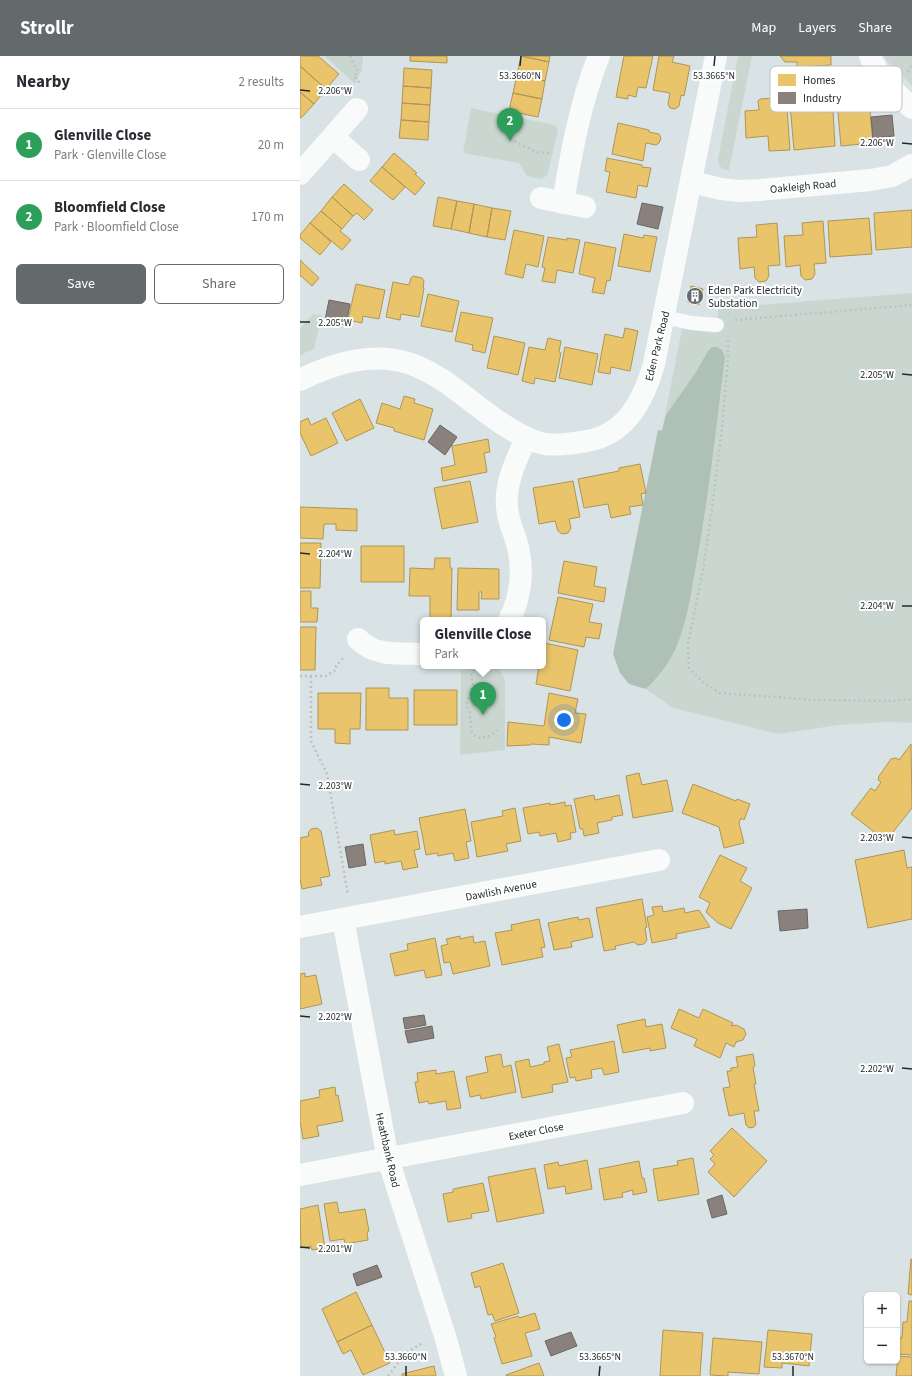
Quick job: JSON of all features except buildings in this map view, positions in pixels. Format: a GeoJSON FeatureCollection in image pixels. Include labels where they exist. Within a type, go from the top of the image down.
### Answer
{"type":"FeatureCollection","features":[{"type":"Feature","properties":{"kind":"street"},"geometry":{"type":"LineString","coordinates":[[563,203],[571,156],[590,81],[598,56]]}},
{"type":"Feature","properties":{"kind":"street","name":"Eden Park Road"},"geometry":{"type":"LineString","coordinates":[[300,380],[323,369],[358,359],[376,358],[393,360],[423,369],[504,425],[526,438],[544,444],[566,444],[595,439],[621,426],[641,399],[648,384],[654,364],[692,182],[716,56]]}},
{"type":"Feature","properties":{"kind":"street"},"geometry":{"type":"LineString","coordinates":[[870,56],[874,66]]}},
{"type":"Feature","properties":{"kind":"street"},"geometry":{"type":"LineString","coordinates":[[902,98],[912,108]]}},
{"type":"Feature","properties":{"kind":"street"},"geometry":{"type":"LineString","coordinates":[[300,174],[358,109]]}},
{"type":"Feature","properties":{"kind":"street"},"geometry":{"type":"LineString","coordinates":[[332,137],[359,160]]}},
{"type":"Feature","properties":{"kind":"street","name":"Oakleigh Road"},"geometry":{"type":"LineString","coordinates":[[692,182],[721,189],[740,191],[760,190],[871,180],[892,176],[912,165]]}},
{"type":"Feature","properties":{"kind":"street"},"geometry":{"type":"LineString","coordinates":[[541,198],[585,207]]}},
{"type":"Feature","properties":{"kind":"street"},"geometry":{"type":"LineString","coordinates":[[511,617],[515,609],[521,574],[520,556],[509,520],[507,490],[526,438]]}},
{"type":"Feature","properties":{"kind":"street"},"geometry":{"type":"LineString","coordinates":[[358,639],[365,646],[377,651],[420,654]]}},
{"type":"Feature","properties":{"kind":"street","name":"Dawlish Avenue"},"geometry":{"type":"LineString","coordinates":[[300,928],[659,860]]}},
{"type":"Feature","properties":{"kind":"street","name":"Heathbank Road"},"geometry":{"type":"LineString","coordinates":[[348,918],[388,1159],[446,1336],[456,1376]]}},
{"type":"Feature","properties":{"kind":"street","name":"Exeter Close"},"geometry":{"type":"LineString","coordinates":[[300,1175],[683,1103]]}},
{"type":"Feature","properties":{"kind":"lane"},"geometry":{"type":"LineString","coordinates":[[664,317],[692,323],[722,323]]}},
{"type":"Feature","properties":{"kind":"path"},"geometry":{"type":"LineString","coordinates":[[350,56],[358,72],[354,77],[360,83]]}},
{"type":"Feature","properties":{"kind":"path"},"geometry":{"type":"LineString","coordinates":[[510,139],[536,152],[571,156]]}},
{"type":"Feature","properties":{"kind":"path"},"geometry":{"type":"LineString","coordinates":[[722,323],[912,306]]}},
{"type":"Feature","properties":{"kind":"path"},"geometry":{"type":"LineString","coordinates":[[728,338],[728,358],[720,442],[703,570],[688,644],[689,668],[703,682],[720,693],[815,700],[912,699]]}},
{"type":"Feature","properties":{"kind":"path"},"geometry":{"type":"LineString","coordinates":[[300,676],[326,676],[336,670],[336,666],[358,639]]}},
{"type":"Feature","properties":{"kind":"path"},"geometry":{"type":"LineString","coordinates":[[480,669],[471,672],[473,685],[466,704],[470,713],[471,731],[474,735],[480,738],[491,736],[497,730]]}},
{"type":"Feature","properties":{"kind":"path"},"geometry":{"type":"LineString","coordinates":[[311,676],[311,741],[327,774],[348,918]]}},
{"type":"Feature","properties":{"kind":"path"},"geometry":{"type":"LineString","coordinates":[[388,1376],[406,1353],[416,1346],[428,1342]]}},
{"type":"Feature","properties":{"kind":"shaded area"},"geometry":{"type":"Polygon","coordinates":[[[325,56],[363,56],[362,70],[355,84],[325,56]]]}},
{"type":"Feature","properties":{"kind":"shaded area"},"geometry":{"type":"Polygon","coordinates":[[[738,56],[752,56],[729,170],[722,169],[718,159],[738,56]]]}},
{"type":"Feature","properties":{"kind":"shaded area"},"geometry":{"type":"Polygon","coordinates":[[[884,56],[912,56],[912,86],[902,76],[902,66],[892,66],[884,56]]]}},
{"type":"Feature","properties":{"kind":"shaded area"},"geometry":{"type":"Polygon","coordinates":[[[471,108],[555,125],[558,130],[547,176],[540,179],[527,176],[519,163],[463,153],[471,108]]]}},
{"type":"Feature","properties":{"kind":"shaded area"},"geometry":{"type":"Polygon","coordinates":[[[912,293],[912,723],[890,722],[839,725],[778,734],[673,708],[646,689],[649,686],[645,497],[658,430],[662,430],[682,329],[715,333],[719,308],[912,293]]]}},
{"type":"Feature","properties":{"kind":"shaded area"},"geometry":{"type":"Polygon","coordinates":[[[313,314],[322,315],[314,349],[300,355],[300,328],[313,314]]]}},
{"type":"Feature","properties":{"kind":"shaded area"},"geometry":{"type":"Polygon","coordinates":[[[470,669],[500,669],[505,680],[505,750],[460,755],[461,671],[470,669]]]}},
{"type":"Feature","properties":{"kind":"green space"},"geometry":{"type":"Polygon","coordinates":[[[712,347],[717,347],[722,350],[725,357],[709,487],[686,619],[675,650],[669,661],[655,680],[646,689],[629,684],[620,673],[613,654],[658,430],[662,431],[666,415],[712,347]]]}},
{"type":"Feature","properties":{"kind":"place","name":"Bloomfield Close"},"geometry":{"type":"Point","coordinates":[510,141]}},
{"type":"Feature","properties":{"kind":"place","name":"Eden Park Electricity Substation"},"geometry":{"type":"Point","coordinates":[695,296]}},
{"type":"Feature","properties":{"kind":"place","name":"Glenville Close"},"geometry":{"type":"Point","coordinates":[483,715]}}]}
